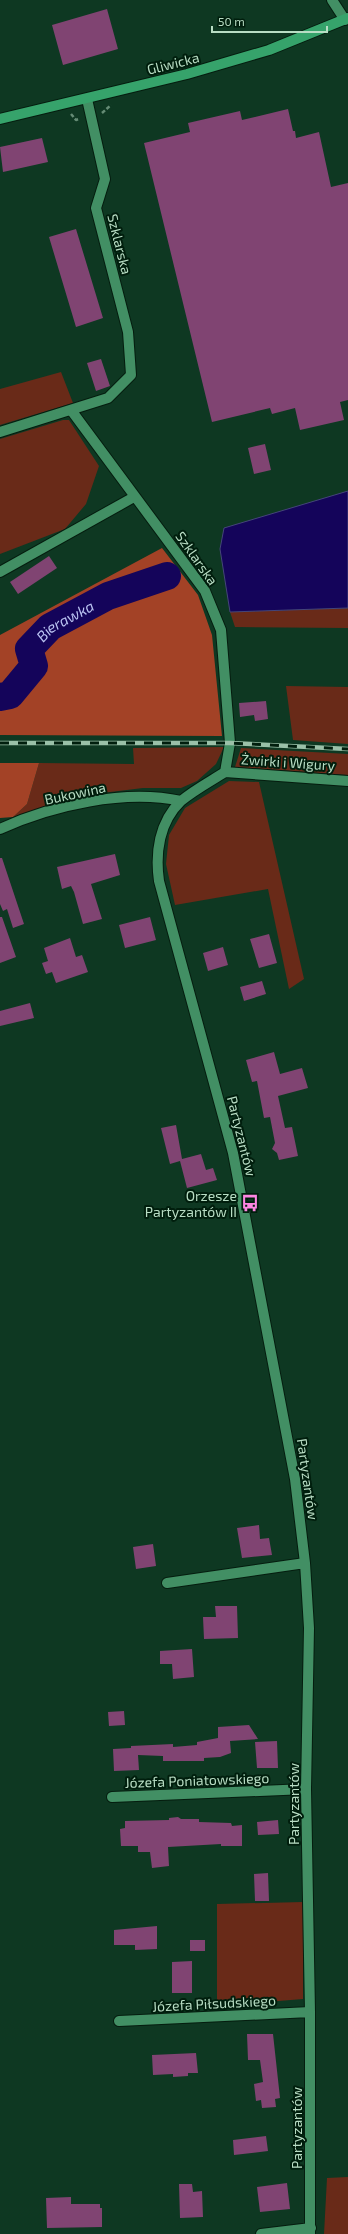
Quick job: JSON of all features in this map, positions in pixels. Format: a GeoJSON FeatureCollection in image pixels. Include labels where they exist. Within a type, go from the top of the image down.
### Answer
{"type":"FeatureCollection","features":[{"type":"Feature","properties":{"kind":"main road","name":"Gliwicka"},"geometry":{"type":"LineString","coordinates":[[0,119],[187,74],[270,50],[347,19]]}},
{"type":"Feature","properties":{"kind":"street"},"geometry":{"type":"LineString","coordinates":[[332,0],[347,19]]}},
{"type":"Feature","properties":{"kind":"street","name":"Szklarska"},"geometry":{"type":"LineString","coordinates":[[0,432],[108,398],[131,375],[128,332],[96,208],[105,179],[87,98]]}},
{"type":"Feature","properties":{"kind":"street","name":"Szklarska"},"geometry":{"type":"LineString","coordinates":[[71,410],[205,591],[221,630],[230,743],[225,772]]}},
{"type":"Feature","properties":{"kind":"street"},"geometry":{"type":"LineString","coordinates":[[0,572],[134,497]]}},
{"type":"Feature","properties":{"kind":"street","name":"Żwirki i Wigury"},"geometry":{"type":"LineString","coordinates":[[225,772],[348,781]]}},
{"type":"Feature","properties":{"kind":"street","name":"Partyzantów"},"geometry":{"type":"LineString","coordinates":[[225,772],[182,801],[170,814],[158,846],[157,863],[159,881],[235,1160],[286,1427],[295,1479],[305,1563],[309,1628],[306,1789],[310,2012],[310,2231]]}},
{"type":"Feature","properties":{"kind":"street","name":"Bukowina"},"geometry":{"type":"LineString","coordinates":[[0,829],[22,819],[94,800],[160,796],[182,801]]}},
{"type":"Feature","properties":{"kind":"street"},"geometry":{"type":"LineString","coordinates":[[167,1583],[305,1563]]}},
{"type":"Feature","properties":{"kind":"street","name":"Józefa Poniatowskiego"},"geometry":{"type":"LineString","coordinates":[[112,1797],[306,1789]]}},
{"type":"Feature","properties":{"kind":"street","name":"Józefa Piłsudskiego"},"geometry":{"type":"LineString","coordinates":[[119,2021],[310,2012]]}},
{"type":"Feature","properties":{"kind":"street"},"geometry":{"type":"LineString","coordinates":[[261,2234],[310,2231]]}},
{"type":"Feature","properties":{"kind":"shaded area"},"geometry":{"type":"Polygon","coordinates":[[[61,372],[73,403],[0,425],[0,389],[61,372]]]}},
{"type":"Feature","properties":{"kind":"shaded area"},"geometry":{"type":"Polygon","coordinates":[[[63,420],[69,420],[99,466],[86,504],[65,529],[0,554],[0,439],[63,420]]]}},
{"type":"Feature","properties":{"kind":"shaded area"},"geometry":{"type":"Polygon","coordinates":[[[348,491],[348,608],[230,612],[220,549],[224,528],[348,491]]]}},
{"type":"Feature","properties":{"kind":"shaded area"},"geometry":{"type":"Polygon","coordinates":[[[162,548],[198,595],[212,635],[222,736],[0,735],[0,635],[162,548]]]}},
{"type":"Feature","properties":{"kind":"shaded area"},"geometry":{"type":"Polygon","coordinates":[[[348,608],[348,628],[235,627],[230,612],[348,608]]]}},
{"type":"Feature","properties":{"kind":"shaded area"},"geometry":{"type":"Polygon","coordinates":[[[286,686],[348,687],[348,744],[293,740],[286,686]]]}},
{"type":"Feature","properties":{"kind":"shaded area"},"geometry":{"type":"Polygon","coordinates":[[[224,747],[216,764],[197,781],[181,788],[143,788],[86,795],[13,817],[27,804],[39,763],[134,764],[133,748],[224,747]]]}},
{"type":"Feature","properties":{"kind":"shaded area"},"geometry":{"type":"Polygon","coordinates":[[[241,748],[348,754],[348,775],[235,767],[241,748]]]}},
{"type":"Feature","properties":{"kind":"shaded area"},"geometry":{"type":"Polygon","coordinates":[[[0,763],[39,763],[27,804],[13,817],[0,818],[0,763]]]}},
{"type":"Feature","properties":{"kind":"shaded area"},"geometry":{"type":"Polygon","coordinates":[[[229,781],[259,782],[304,979],[289,989],[268,889],[175,905],[166,864],[169,835],[185,808],[229,781]]]}},
{"type":"Feature","properties":{"kind":"shaded area"},"geometry":{"type":"Polygon","coordinates":[[[303,1902],[303,1999],[217,2006],[217,1904],[303,1902]]]}},
{"type":"Feature","properties":{"kind":"shaded area"},"geometry":{"type":"Polygon","coordinates":[[[348,2177],[348,2234],[324,2234],[327,2178],[348,2177]]]}},
{"type":"Feature","properties":{"kind":"building"},"geometry":{"type":"Polygon","coordinates":[[[107,9],[118,49],[63,65],[52,25],[107,9]]]}},
{"type":"Feature","properties":{"kind":"building"},"geometry":{"type":"Polygon","coordinates":[[[288,109],[296,138],[319,132],[331,187],[348,183],[348,400],[340,402],[344,420],[300,430],[295,408],[272,414],[270,408],[212,422],[144,143],[190,132],[188,123],[240,111],[242,120],[288,109]]]}},
{"type":"Feature","properties":{"kind":"building"},"geometry":{"type":"Polygon","coordinates":[[[42,138],[48,162],[3,172],[0,147],[42,138]]]}},
{"type":"Feature","properties":{"kind":"building"},"geometry":{"type":"Polygon","coordinates":[[[76,229],[103,318],[76,327],[49,237],[76,229]]]}},
{"type":"Feature","properties":{"kind":"building"},"geometry":{"type":"Polygon","coordinates":[[[101,359],[110,386],[96,391],[87,363],[101,359]]]}},
{"type":"Feature","properties":{"kind":"building"},"geometry":{"type":"Polygon","coordinates":[[[265,444],[271,470],[254,474],[248,448],[265,444]]]}},
{"type":"Feature","properties":{"kind":"building"},"geometry":{"type":"Polygon","coordinates":[[[49,556],[57,568],[18,594],[10,582],[49,556]]]}},
{"type":"Feature","properties":{"kind":"building"},"geometry":{"type":"Polygon","coordinates":[[[266,701],[268,719],[255,721],[254,715],[240,717],[239,703],[266,701]]]}},
{"type":"Feature","properties":{"kind":"building"},"geometry":{"type":"Polygon","coordinates":[[[115,854],[120,875],[91,884],[102,919],[83,924],[74,892],[71,886],[62,889],[57,867],[115,854]]]}},
{"type":"Feature","properties":{"kind":"building"},"geometry":{"type":"Polygon","coordinates":[[[0,858],[2,858],[24,924],[13,928],[7,909],[3,911],[0,904],[0,858]]]}},
{"type":"Feature","properties":{"kind":"building"},"geometry":{"type":"Polygon","coordinates":[[[0,917],[2,917],[16,957],[0,963],[0,917]]]}},
{"type":"Feature","properties":{"kind":"building"},"geometry":{"type":"Polygon","coordinates":[[[150,917],[156,940],[125,948],[119,925],[150,917]]]}},
{"type":"Feature","properties":{"kind":"building"},"geometry":{"type":"Polygon","coordinates":[[[269,934],[277,963],[259,968],[250,939],[269,934]]]}},
{"type":"Feature","properties":{"kind":"building"},"geometry":{"type":"Polygon","coordinates":[[[70,938],[76,957],[82,955],[88,972],[56,983],[52,972],[46,974],[42,963],[48,961],[44,948],[70,938]]]}},
{"type":"Feature","properties":{"kind":"building"},"geometry":{"type":"Polygon","coordinates":[[[223,947],[228,965],[208,971],[203,953],[223,947]]]}},
{"type":"Feature","properties":{"kind":"building"},"geometry":{"type":"Polygon","coordinates":[[[262,981],[266,994],[244,1001],[240,987],[262,981]]]}},
{"type":"Feature","properties":{"kind":"building"},"geometry":{"type":"Polygon","coordinates":[[[30,1003],[34,1018],[0,1026],[0,1011],[30,1003]]]}},
{"type":"Feature","properties":{"kind":"building"},"geometry":{"type":"Polygon","coordinates":[[[274,1052],[280,1074],[302,1068],[308,1088],[278,1096],[285,1128],[292,1127],[298,1156],[279,1160],[277,1153],[272,1149],[275,1143],[270,1117],[264,1118],[257,1081],[252,1082],[246,1060],[274,1052]]]}},
{"type":"Feature","properties":{"kind":"building"},"geometry":{"type":"Polygon","coordinates":[[[176,1125],[182,1159],[201,1154],[206,1170],[213,1168],[217,1180],[187,1188],[180,1161],[170,1164],[161,1128],[176,1125]]]}},
{"type":"Feature","properties":{"kind":"building"},"geometry":{"type":"Polygon","coordinates":[[[259,1525],[260,1539],[269,1538],[272,1555],[242,1558],[237,1528],[259,1525]]]}},
{"type":"Feature","properties":{"kind":"building"},"geometry":{"type":"Polygon","coordinates":[[[153,1544],[156,1566],[136,1569],[133,1547],[153,1544]]]}},
{"type":"Feature","properties":{"kind":"building"},"geometry":{"type":"Polygon","coordinates":[[[215,1606],[237,1606],[238,1638],[204,1639],[203,1617],[216,1617],[215,1606]]]}},
{"type":"Feature","properties":{"kind":"building"},"geometry":{"type":"Polygon","coordinates":[[[192,1649],[194,1677],[173,1679],[172,1664],[160,1664],[160,1651],[192,1649]]]}},
{"type":"Feature","properties":{"kind":"building"},"geometry":{"type":"Polygon","coordinates":[[[124,1711],[125,1725],[109,1726],[108,1712],[124,1711]]]}},
{"type":"Feature","properties":{"kind":"building"},"geometry":{"type":"Polygon","coordinates":[[[249,1725],[258,1739],[230,1741],[231,1753],[220,1757],[204,1758],[204,1761],[163,1761],[163,1756],[138,1755],[139,1770],[114,1771],[113,1749],[131,1748],[131,1746],[173,1744],[173,1747],[197,1745],[197,1742],[218,1738],[218,1727],[249,1725]]]}},
{"type":"Feature","properties":{"kind":"building"},"geometry":{"type":"Polygon","coordinates":[[[277,1741],[278,1768],[257,1768],[255,1742],[277,1741]]]}},
{"type":"Feature","properties":{"kind":"building"},"geometry":{"type":"Polygon","coordinates":[[[178,1817],[181,1819],[199,1819],[199,1822],[231,1823],[232,1826],[242,1825],[242,1846],[221,1846],[221,1844],[168,1847],[169,1866],[152,1868],[150,1852],[138,1852],[138,1846],[121,1846],[120,1829],[125,1828],[125,1821],[169,1820],[169,1818],[178,1817]]]}},
{"type":"Feature","properties":{"kind":"building"},"geometry":{"type":"Polygon","coordinates":[[[278,1820],[279,1834],[258,1835],[257,1822],[278,1820]]]}},
{"type":"Feature","properties":{"kind":"building"},"geometry":{"type":"Polygon","coordinates":[[[268,1873],[269,1901],[255,1901],[254,1874],[268,1873]]]}},
{"type":"Feature","properties":{"kind":"building"},"geometry":{"type":"Polygon","coordinates":[[[157,1926],[157,1949],[135,1950],[135,1945],[114,1945],[114,1930],[157,1926]]]}},
{"type":"Feature","properties":{"kind":"building"},"geometry":{"type":"Polygon","coordinates":[[[190,1940],[205,1940],[205,1951],[190,1951],[190,1940]]]}},
{"type":"Feature","properties":{"kind":"building"},"geometry":{"type":"Polygon","coordinates":[[[192,1961],[192,1993],[172,1993],[172,1962],[192,1961]]]}},
{"type":"Feature","properties":{"kind":"building"},"geometry":{"type":"Polygon","coordinates":[[[247,2034],[273,2034],[280,2098],[275,2099],[276,2107],[262,2108],[261,2100],[256,2101],[254,2084],[263,2082],[260,2060],[248,2060],[247,2034]]]}},
{"type":"Feature","properties":{"kind":"building"},"geometry":{"type":"Polygon","coordinates":[[[196,2053],[198,2073],[188,2073],[188,2076],[173,2077],[173,2074],[153,2075],[152,2055],[196,2053]]]}},
{"type":"Feature","properties":{"kind":"building"},"geometry":{"type":"Polygon","coordinates":[[[266,2136],[268,2151],[234,2155],[233,2140],[266,2136]]]}},
{"type":"Feature","properties":{"kind":"building"},"geometry":{"type":"Polygon","coordinates":[[[287,2183],[290,2209],[260,2212],[257,2187],[287,2183]]]}},
{"type":"Feature","properties":{"kind":"building"},"geometry":{"type":"Polygon","coordinates":[[[179,2184],[192,2184],[193,2192],[202,2191],[203,2217],[180,2218],[179,2184]]]}},
{"type":"Feature","properties":{"kind":"building"},"geometry":{"type":"Polygon","coordinates":[[[71,2197],[71,2204],[100,2204],[100,2208],[102,2208],[102,2227],[47,2228],[46,2198],[71,2197]]]}},
{"type":"Feature","properties":{"kind":"waterway","name":"Bierawka"},"geometry":{"type":"LineString","coordinates":[[0,697],[10,695],[34,666],[29,649],[50,627],[108,596],[167,576]]}},
{"type":"Feature","properties":{"kind":"railway"},"geometry":{"type":"LineString","coordinates":[[0,743],[230,743],[348,749]]}},
{"type":"Feature","properties":{"kind":"place","name":"Orzesze Partyzantów II"},"geometry":{"type":"Point","coordinates":[250,1203]}}]}
